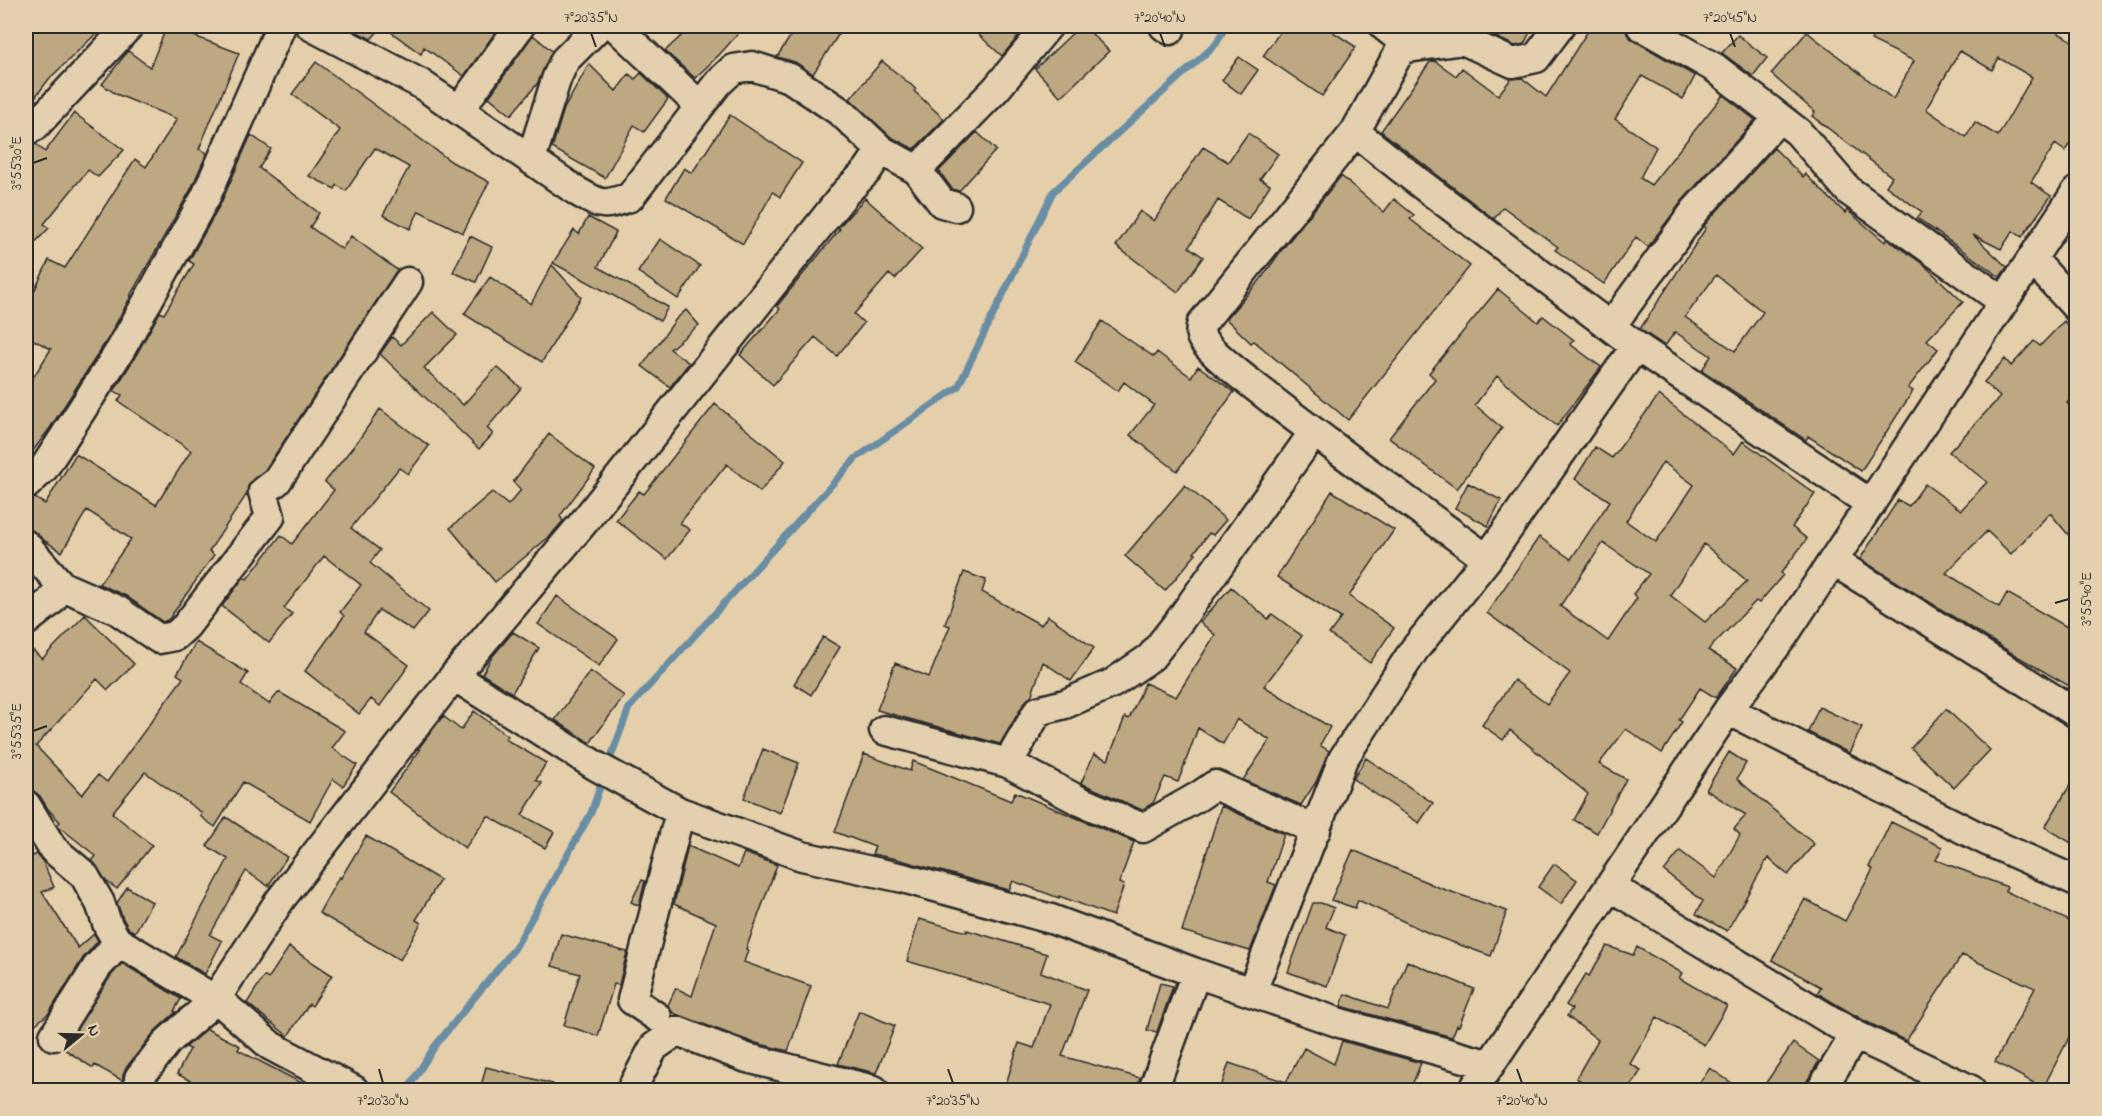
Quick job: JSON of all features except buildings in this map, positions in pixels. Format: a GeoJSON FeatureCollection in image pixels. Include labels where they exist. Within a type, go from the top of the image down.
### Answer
{"type":"FeatureCollection","features":[{"type":"Feature","properties":{"kind":"street"},"geometry":{"type":"LineString","coordinates":[[26,131],[35,126],[129,26]]}},
{"type":"Feature","properties":{"kind":"street"},"geometry":{"type":"LineString","coordinates":[[26,484],[44,468],[121,349],[161,278],[206,196],[281,26]]}},
{"type":"Feature","properties":{"kind":"street"},"geometry":{"type":"LineString","coordinates":[[311,26],[421,84],[598,204],[612,203],[630,197],[718,83],[733,69],[752,66],[790,78],[842,113],[881,150],[917,170],[942,202],[956,207]]}},
{"type":"Feature","properties":{"kind":"street"},"geometry":{"type":"LineString","coordinates":[[459,110],[520,26]]}},
{"type":"Feature","properties":{"kind":"street"},"geometry":{"type":"LineString","coordinates":[[531,159],[557,77],[565,60],[599,26]]}},
{"type":"Feature","properties":{"kind":"street"},"geometry":{"type":"LineString","coordinates":[[615,26],[700,106]]}},
{"type":"Feature","properties":{"kind":"street"},"geometry":{"type":"LineString","coordinates":[[917,170],[996,89],[1048,26]]}},
{"type":"Feature","properties":{"kind":"street"},"geometry":{"type":"LineString","coordinates":[[1384,26],[1399,38],[1401,49],[1354,132],[1202,323],[1201,338],[1243,376],[1314,432],[1487,559]]}},
{"type":"Feature","properties":{"kind":"street"},"geometry":{"type":"LineString","coordinates":[[1401,49],[1463,40],[1513,63],[1536,58],[1560,26]]}},
{"type":"Feature","properties":{"kind":"street"},"geometry":{"type":"LineString","coordinates":[[1641,26],[1715,68],[1798,132],[1849,191],[2004,302]]}},
{"type":"Feature","properties":{"kind":"street"},"geometry":{"type":"LineString","coordinates":[[1611,326],[1694,212],[1779,118]]}},
{"type":"Feature","properties":{"kind":"street"},"geometry":{"type":"LineString","coordinates":[[1354,132],[1636,346],[1871,504]]}},
{"type":"Feature","properties":{"kind":"street"},"geometry":{"type":"LineString","coordinates":[[140,1078],[168,1041],[215,1000],[280,900],[454,676],[583,523],[816,229],[846,192],[867,171],[881,150]]}},
{"type":"Feature","properties":{"kind":"street"},"geometry":{"type":"LineString","coordinates":[[1473,1090],[1728,710],[1785,635],[2076,192]]}},
{"type":"Feature","properties":{"kind":"street"},"geometry":{"type":"LineString","coordinates":[[2033,260],[2076,307]]}},
{"type":"Feature","properties":{"kind":"street"},"geometry":{"type":"LineString","coordinates":[[26,545],[62,586],[117,610],[159,639],[175,636],[186,626],[270,517],[263,492],[277,481],[408,282]]}},
{"type":"Feature","properties":{"kind":"street"},"geometry":{"type":"LineString","coordinates":[[1252,991],[1343,759],[1414,650],[1487,559],[1636,346]]}},
{"type":"Feature","properties":{"kind":"street"},"geometry":{"type":"LineString","coordinates":[[1008,764],[1038,711],[1065,704],[1113,683],[1150,657],[1180,620],[1314,432]]}},
{"type":"Feature","properties":{"kind":"street"},"geometry":{"type":"LineString","coordinates":[[1833,561],[2076,713]]}},
{"type":"Feature","properties":{"kind":"street"},"geometry":{"type":"LineString","coordinates":[[26,621],[50,602],[62,586]]}},
{"type":"Feature","properties":{"kind":"street"},"geometry":{"type":"LineString","coordinates":[[454,676],[596,766],[680,812],[802,856],[903,878],[1051,919],[1340,1023],[1491,1065]]}},
{"type":"Feature","properties":{"kind":"street"},"geometry":{"type":"LineString","coordinates":[[1728,710],[1987,841],[2076,881]]}},
{"type":"Feature","properties":{"kind":"street"},"geometry":{"type":"LineString","coordinates":[[884,730],[1008,764],[1080,801],[1143,828],[1215,785],[1316,830]]}},
{"type":"Feature","properties":{"kind":"street"},"geometry":{"type":"LineString","coordinates":[[26,805],[53,849],[84,875],[117,941],[224,1005],[271,1046],[354,1090]]}},
{"type":"Feature","properties":{"kind":"street"},"geometry":{"type":"LineString","coordinates":[[657,1017],[632,1000],[680,812]]}},
{"type":"Feature","properties":{"kind":"street"},"geometry":{"type":"LineString","coordinates":[[1611,887],[1855,1035],[1971,1090]]}},
{"type":"Feature","properties":{"kind":"street"},"geometry":{"type":"LineString","coordinates":[[54,1036],[117,941]]}},
{"type":"Feature","properties":{"kind":"street"},"geometry":{"type":"LineString","coordinates":[[1153,1090],[1196,973]]}},
{"type":"Feature","properties":{"kind":"street"},"geometry":{"type":"LineString","coordinates":[[631,1090],[654,1047],[678,1031],[747,1058],[874,1090]]}},
{"type":"Feature","properties":{"kind":"street"},"geometry":{"type":"LineString","coordinates":[[1821,1090],[1855,1035]]}},
{"type":"Feature","properties":{"kind":"waterway"},"geometry":{"type":"LineString","coordinates":[[608,765],[629,708],[856,458],[958,387],[1053,192],[1216,44],[1226,26]]}},
{"type":"Feature","properties":{"kind":"waterway"},"geometry":{"type":"LineString","coordinates":[[407,1090],[435,1046],[515,948],[591,813],[603,778]]}}]}
